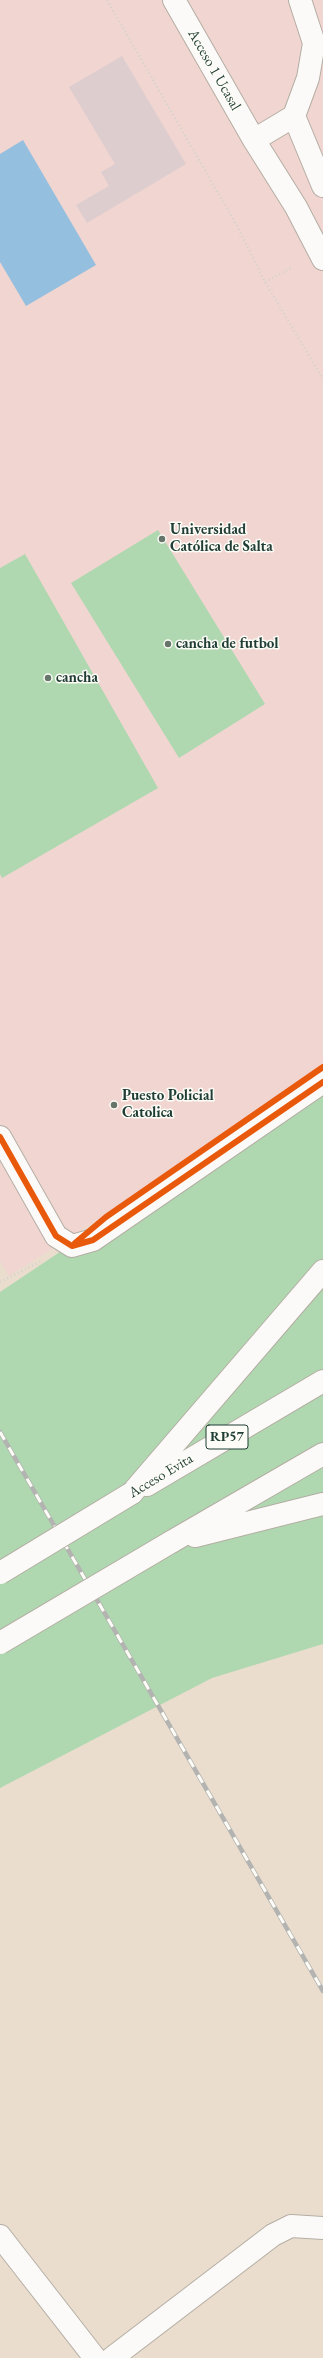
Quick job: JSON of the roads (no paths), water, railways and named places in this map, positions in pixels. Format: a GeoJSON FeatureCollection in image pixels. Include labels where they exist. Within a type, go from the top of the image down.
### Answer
{"type":"FeatureCollection","features":[{"type":"Feature","properties":{"kind":"main road","name":"Acceso 1 Ucasal"},"geometry":{"type":"LineString","coordinates":[[174,0],[254,140],[296,207],[323,259]]}},
{"type":"Feature","properties":{"kind":"main road"},"geometry":{"type":"LineString","coordinates":[[254,140],[294,116],[308,78],[314,43],[300,0]]}},
{"type":"Feature","properties":{"kind":"main road"},"geometry":{"type":"LineString","coordinates":[[294,116],[323,186]]}},
{"type":"Feature","properties":{"kind":"main road"},"geometry":{"type":"LineString","coordinates":[[0,1137],[56,1236],[72,1246],[93,1240],[323,1082]]}},
{"type":"Feature","properties":{"kind":"main road"},"geometry":{"type":"LineString","coordinates":[[132,1493],[323,1271]]}},
{"type":"Feature","properties":{"kind":"main road","name":"Acceso Evita"},"geometry":{"type":"LineString","coordinates":[[0,1573],[323,1380]]}},
{"type":"Feature","properties":{"kind":"main road"},"geometry":{"type":"LineString","coordinates":[[0,1643],[323,1454]]}},
{"type":"Feature","properties":{"kind":"main road"},"geometry":{"type":"LineString","coordinates":[[171,1542],[323,1504]]}},
{"type":"Feature","properties":{"kind":"main road"},"geometry":{"type":"LineString","coordinates":[[112,2358],[273,2235],[291,2226],[323,2228]]}},
{"type":"Feature","properties":{"kind":"main road"},"geometry":{"type":"LineString","coordinates":[[0,2236],[95,2358]]}},
{"type":"Feature","properties":{"kind":"water"},"geometry":{"type":"Polygon","coordinates":[[[23,140],[96,265],[26,306],[0,262],[0,154],[23,140]]]}},
{"type":"Feature","properties":{"kind":"railway"},"geometry":{"type":"LineString","coordinates":[[0,1432],[323,1991]]}},
{"type":"Feature","properties":{"kind":"place","name":"Universidad Católica de Salta"},"geometry":{"type":"Point","coordinates":[162,539]}},
{"type":"Feature","properties":{"kind":"place","name":"cancha de futbol"},"geometry":{"type":"Point","coordinates":[168,644]}},
{"type":"Feature","properties":{"kind":"place","name":"cancha"},"geometry":{"type":"Point","coordinates":[48,678]}},
{"type":"Feature","properties":{"kind":"place","name":"Puesto Policial Catolica"},"geometry":{"type":"Point","coordinates":[114,1105]}}]}
